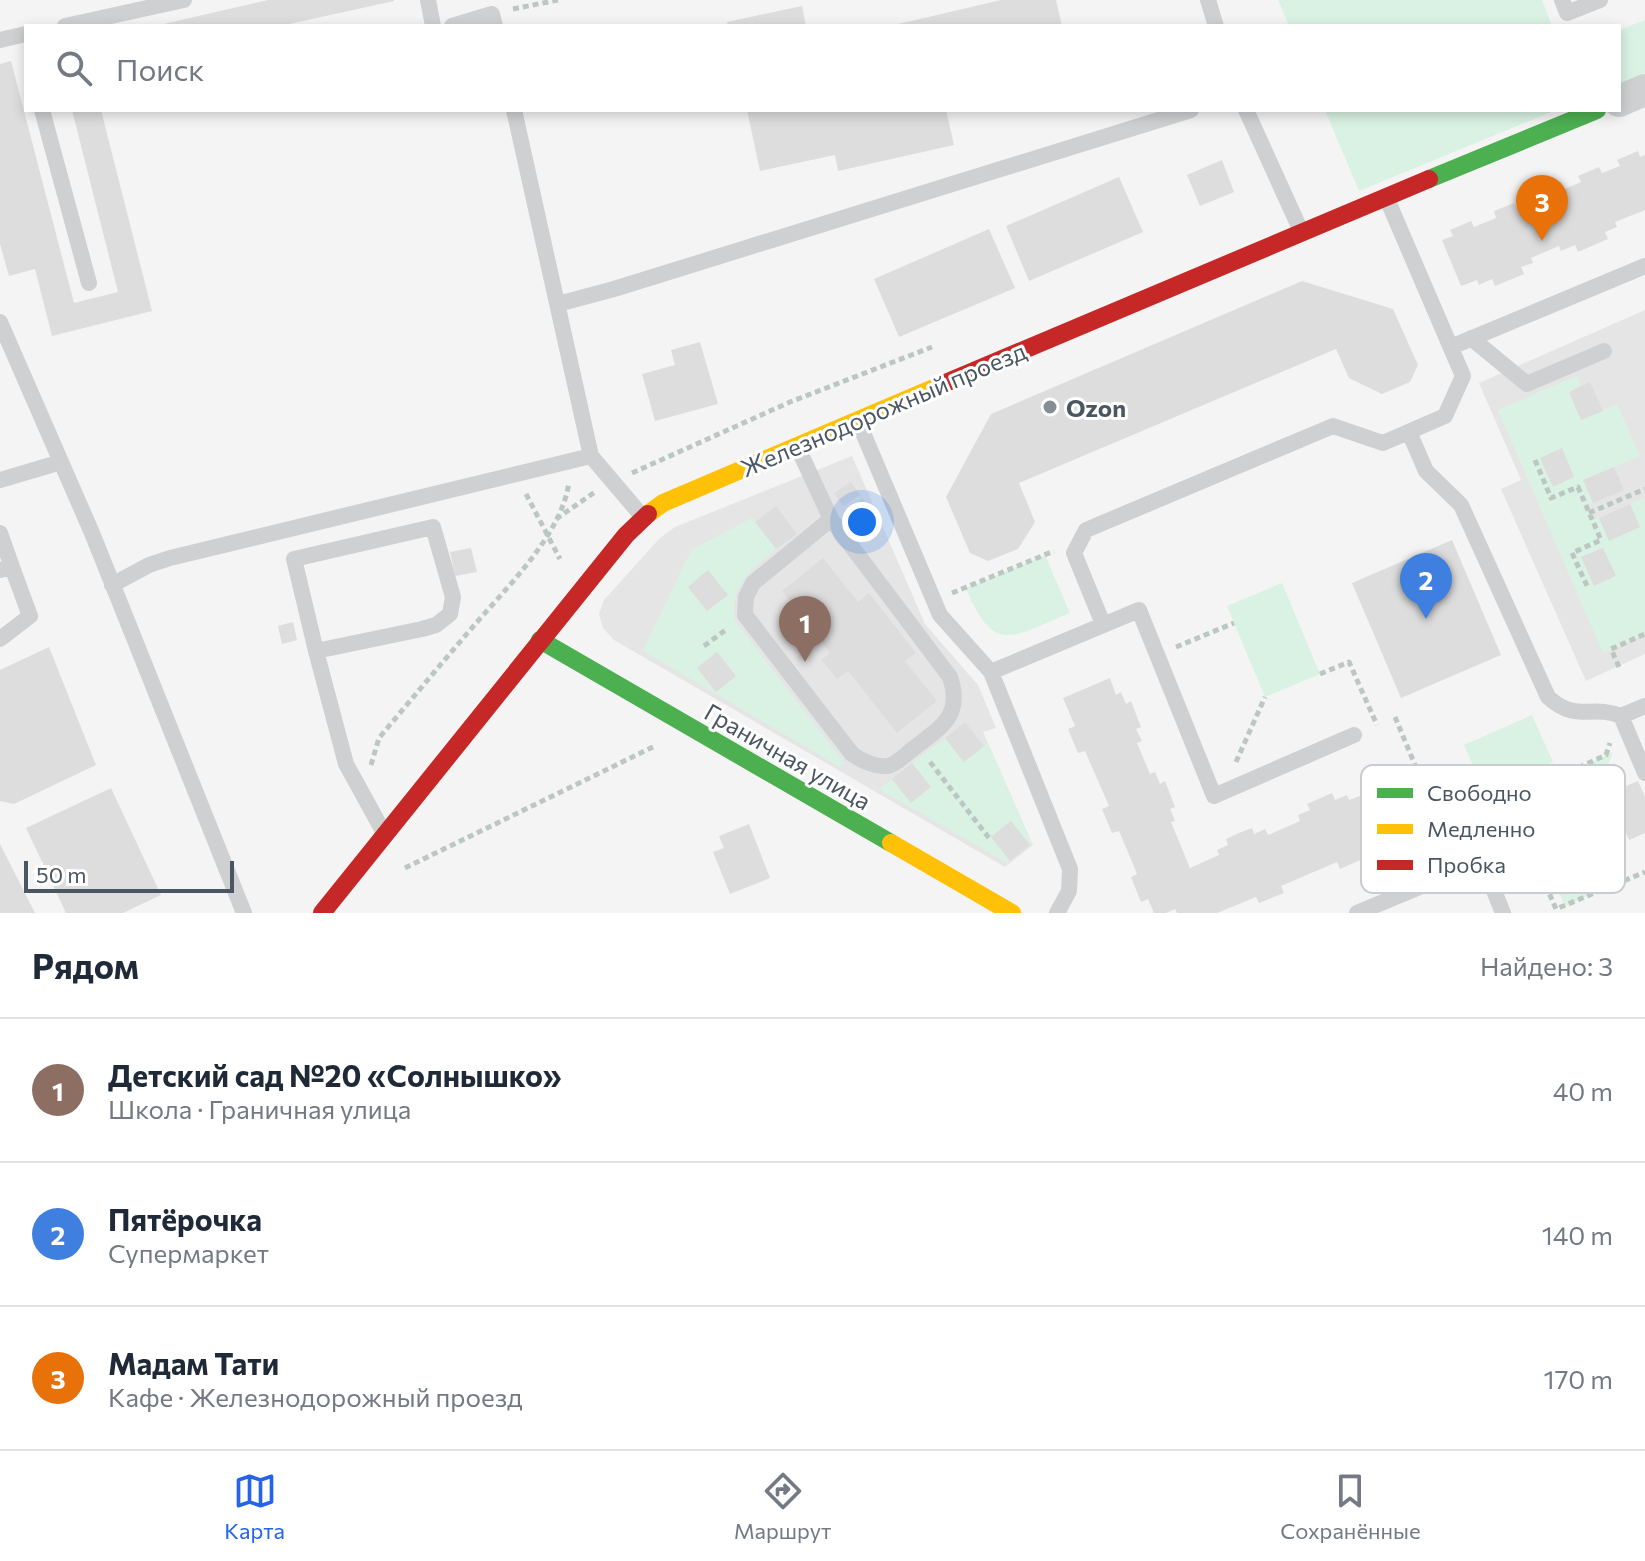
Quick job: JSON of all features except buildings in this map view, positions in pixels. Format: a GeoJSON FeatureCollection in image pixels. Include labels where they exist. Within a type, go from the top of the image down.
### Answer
{"type":"FeatureCollection","features":[{"type":"Feature","properties":{"kind":"street"},"geometry":{"type":"LineString","coordinates":[[1621,100],[1645,90]]}},
{"type":"Feature","properties":{"kind":"street","name":"Железнодорожный проезд"},"geometry":{"type":"LineString","coordinates":[[322,913],[578,593],[643,517],[683,493],[1592,112]]}},
{"type":"Feature","properties":{"kind":"street","name":"Граничная улица"},"geometry":{"type":"LineString","coordinates":[[540,640],[692,727],[969,900],[1012,913]]}},
{"type":"Feature","properties":{"kind":"lane"},"geometry":{"type":"LineString","coordinates":[[74,24],[184,0]]}},
{"type":"Feature","properties":{"kind":"lane"},"geometry":{"type":"LineString","coordinates":[[428,0],[433,24]]}},
{"type":"Feature","properties":{"kind":"lane"},"geometry":{"type":"LineString","coordinates":[[1208,0],[1215,24]]}},
{"type":"Feature","properties":{"kind":"lane"},"geometry":{"type":"LineString","coordinates":[[1562,0],[1567,13],[1600,0]]}},
{"type":"Feature","properties":{"kind":"lane"},"geometry":{"type":"LineString","coordinates":[[466,24],[494,20]]}},
{"type":"Feature","properties":{"kind":"lane"},"geometry":{"type":"LineString","coordinates":[[0,40],[24,40]]}},
{"type":"Feature","properties":{"kind":"lane"},"geometry":{"type":"LineString","coordinates":[[43,112],[89,283]]}},
{"type":"Feature","properties":{"kind":"lane"},"geometry":{"type":"LineString","coordinates":[[514,112],[591,456],[643,517]]}},
{"type":"Feature","properties":{"kind":"lane"},"geometry":{"type":"LineString","coordinates":[[558,304],[629,285],[1185,112]]}},
{"type":"Feature","properties":{"kind":"lane"},"geometry":{"type":"LineString","coordinates":[[1247,112],[1302,232]]}},
{"type":"Feature","properties":{"kind":"lane"},"geometry":{"type":"LineString","coordinates":[[1103,624],[1074,553],[1086,530],[1333,426],[1383,443],[1445,416],[1463,376],[1387,198]]}},
{"type":"Feature","properties":{"kind":"lane"},"geometry":{"type":"LineString","coordinates":[[1451,347],[1645,266]]}},
{"type":"Feature","properties":{"kind":"lane"},"geometry":{"type":"LineString","coordinates":[[0,322],[112,585],[244,913]]}},
{"type":"Feature","properties":{"kind":"lane"},"geometry":{"type":"LineString","coordinates":[[1471,338],[1527,384],[1604,351]]}},
{"type":"Feature","properties":{"kind":"lane"},"geometry":{"type":"LineString","coordinates":[[857,419],[940,615],[991,672],[1070,869],[1069,891],[1057,913]]}},
{"type":"Feature","properties":{"kind":"lane"},"geometry":{"type":"LineString","coordinates":[[1409,432],[1426,471],[1461,505],[1548,697],[1559,707],[1574,712],[1612,712],[1621,716],[1645,773]]}},
{"type":"Feature","properties":{"kind":"lane"},"geometry":{"type":"LineString","coordinates":[[797,445],[831,519],[950,677],[955,694],[949,718],[893,765],[867,762],[852,754],[745,615],[748,590],[758,577],[831,519]]}},
{"type":"Feature","properties":{"kind":"lane"},"geometry":{"type":"LineString","coordinates":[[112,585],[170,558],[591,456]]}},
{"type":"Feature","properties":{"kind":"lane"},"geometry":{"type":"LineString","coordinates":[[0,480],[61,462]]}},
{"type":"Feature","properties":{"kind":"lane"},"geometry":{"type":"LineString","coordinates":[[316,651],[422,629],[436,625],[450,614],[453,597],[433,527],[294,559],[316,651],[346,764],[385,834]]}},
{"type":"Feature","properties":{"kind":"lane"},"geometry":{"type":"LineString","coordinates":[[0,533],[6,569],[30,616],[0,639]]}},
{"type":"Feature","properties":{"kind":"lane"},"geometry":{"type":"LineString","coordinates":[[991,672],[1139,610],[1214,796],[1354,735]]}},
{"type":"Feature","properties":{"kind":"lane"},"geometry":{"type":"LineString","coordinates":[[1621,716],[1645,706]]}},
{"type":"Feature","properties":{"kind":"lane"},"geometry":{"type":"LineString","coordinates":[[1357,913],[1405,893]]}},
{"type":"Feature","properties":{"kind":"lane"},"geometry":{"type":"LineString","coordinates":[[1495,893],[1503,913]]}},
{"type":"Feature","properties":{"kind":"path"},"geometry":{"type":"LineString","coordinates":[[494,20],[558,0]]}},
{"type":"Feature","properties":{"kind":"path"},"geometry":{"type":"LineString","coordinates":[[362,793],[379,738],[548,535],[568,493],[572,460]]}},
{"type":"Feature","properties":{"kind":"path"},"geometry":{"type":"LineString","coordinates":[[1535,460],[1551,498],[1578,487],[1601,540],[1572,553],[1588,588]]}},
{"type":"Feature","properties":{"kind":"path"},"geometry":{"type":"LineString","coordinates":[[503,477],[517,484],[528,497],[578,593]]}},
{"type":"Feature","properties":{"kind":"path"},"geometry":{"type":"LineString","coordinates":[[556,519],[613,481]]}},
{"type":"Feature","properties":{"kind":"path"},"geometry":{"type":"LineString","coordinates":[[1589,513],[1645,489]]}},
{"type":"Feature","properties":{"kind":"path"},"geometry":{"type":"LineString","coordinates":[[934,601],[1081,540]]}},
{"type":"Feature","properties":{"kind":"path"},"geometry":{"type":"LineString","coordinates":[[704,646],[745,615]]}},
{"type":"Feature","properties":{"kind":"path"},"geometry":{"type":"LineString","coordinates":[[1157,655],[1234,623]]}},
{"type":"Feature","properties":{"kind":"path"},"geometry":{"type":"LineString","coordinates":[[1619,667],[1611,649],[1645,634]]}},
{"type":"Feature","properties":{"kind":"path"},"geometry":{"type":"LineString","coordinates":[[1320,674],[1349,662],[1377,725]]}},
{"type":"Feature","properties":{"kind":"path"},"geometry":{"type":"LineString","coordinates":[[1222,792],[1265,697]]}},
{"type":"Feature","properties":{"kind":"path"},"geometry":{"type":"LineString","coordinates":[[1395,717],[1415,765]]}},
{"type":"Feature","properties":{"kind":"path"},"geometry":{"type":"LineString","coordinates":[[403,869],[692,727]]}},
{"type":"Feature","properties":{"kind":"path"},"geometry":{"type":"LineString","coordinates":[[917,746],[989,838]]}},
{"type":"Feature","properties":{"kind":"path"},"geometry":{"type":"LineString","coordinates":[[1584,765],[1606,755]]}},
{"type":"Feature","properties":{"kind":"path"},"geometry":{"type":"LineString","coordinates":[[1625,880],[1645,872]]}},
{"type":"Feature","properties":{"kind":"path"},"geometry":{"type":"LineString","coordinates":[[1549,893],[1556,909],[1594,893]]}},
{"type":"Feature","properties":{"kind":"shaded area"},"geometry":{"type":"Polygon","coordinates":[[[1645,310],[1645,654],[1586,681],[1501,489],[1521,480],[1479,383],[1645,310]]]}},
{"type":"Feature","properties":{"kind":"shaded area"},"geometry":{"type":"Polygon","coordinates":[[[852,456],[925,624],[978,685],[996,728],[983,732],[1033,845],[1005,867],[614,640],[603,628],[599,614],[604,600],[660,538],[675,527],[852,456]]]}},
{"type":"Feature","properties":{"kind":"green space"},"geometry":{"type":"Polygon","coordinates":[[[1278,0],[1542,0],[1551,24],[1288,24],[1278,0]]]}},
{"type":"Feature","properties":{"kind":"green space"},"geometry":{"type":"Polygon","coordinates":[[[1645,20],[1645,73],[1621,83],[1621,29],[1645,20]]]}},
{"type":"Feature","properties":{"kind":"green space"},"geometry":{"type":"Polygon","coordinates":[[[1326,112],[1551,112],[1359,191],[1326,112]]]}},
{"type":"Feature","properties":{"kind":"green space"},"geometry":{"type":"Polygon","coordinates":[[[1576,376],[1581,386],[1569,392],[1581,420],[1617,404],[1640,456],[1583,480],[1593,503],[1586,507],[1592,520],[1599,518],[1609,540],[1640,527],[1630,504],[1645,498],[1645,634],[1603,653],[1498,410],[1576,376]],[[1562,449],[1540,458],[1553,487],[1574,477],[1562,449]],[[1603,548],[1581,557],[1594,586],[1616,576],[1603,548]]]}},
{"type":"Feature","properties":{"kind":"green space"},"geometry":{"type":"Polygon","coordinates":[[[752,518],[776,549],[744,579],[735,598],[735,621],[844,763],[840,767],[643,651],[691,550],[752,518]],[[708,571],[688,587],[707,611],[727,595],[708,571]],[[717,652],[697,668],[716,692],[736,676],[717,652]]]}},
{"type":"Feature","properties":{"kind":"green space"},"geometry":{"type":"Polygon","coordinates":[[[1045,555],[1070,613],[1019,633],[1007,635],[996,632],[976,610],[966,588],[1045,555]]]}},
{"type":"Feature","properties":{"kind":"green space"},"geometry":{"type":"Polygon","coordinates":[[[1282,583],[1320,674],[1265,697],[1227,606],[1282,583]]]}},
{"type":"Feature","properties":{"kind":"green space"},"geometry":{"type":"Polygon","coordinates":[[[1532,715],[1553,762],[1546,765],[1473,765],[1464,745],[1532,715]]]}},
{"type":"Feature","properties":{"kind":"green space"},"geometry":{"type":"Polygon","coordinates":[[[945,738],[964,762],[988,743],[1032,844],[1011,821],[991,836],[1010,861],[1007,863],[879,789],[892,779],[911,803],[931,787],[912,763],[945,738]]]}},
{"type":"Feature","properties":{"kind":"green space"},"geometry":{"type":"Polygon","coordinates":[[[1613,752],[1608,765],[1585,765],[1613,752]]]}},
{"type":"Feature","properties":{"kind":"green space"},"geometry":{"type":"Polygon","coordinates":[[[1559,893],[1595,893],[1565,906],[1559,893]]]}},
{"type":"Feature","properties":{"kind":"traffic: fast"},"geometry":{"type":"LineString","coordinates":[[1429,179],[1592,112]]}},
{"type":"Feature","properties":{"kind":"traffic: fast"},"geometry":{"type":"LineString","coordinates":[[540,640],[891,843]]}},
{"type":"Feature","properties":{"kind":"traffic: slow"},"geometry":{"type":"LineString","coordinates":[[648,514],[663,503],[943,384]]}},
{"type":"Feature","properties":{"kind":"traffic: slow"},"geometry":{"type":"LineString","coordinates":[[891,843],[1012,913]]}},
{"type":"Feature","properties":{"kind":"traffic: jam"},"geometry":{"type":"LineString","coordinates":[[943,384],[1429,179]]}},
{"type":"Feature","properties":{"kind":"traffic: jam"},"geometry":{"type":"LineString","coordinates":[[322,913],[626,535],[648,514]]}},
{"type":"Feature","properties":{"kind":"place","name":"Мадам Тати"},"geometry":{"type":"Point","coordinates":[1542,241]}},
{"type":"Feature","properties":{"kind":"place","name":"Ozon"},"geometry":{"type":"Point","coordinates":[1050,407]}},
{"type":"Feature","properties":{"kind":"place","name":"Пятёрочка"},"geometry":{"type":"Point","coordinates":[1426,619]}},
{"type":"Feature","properties":{"kind":"place","name":"Детский сад №20 «Солнышко»"},"geometry":{"type":"Point","coordinates":[805,662]}}]}
